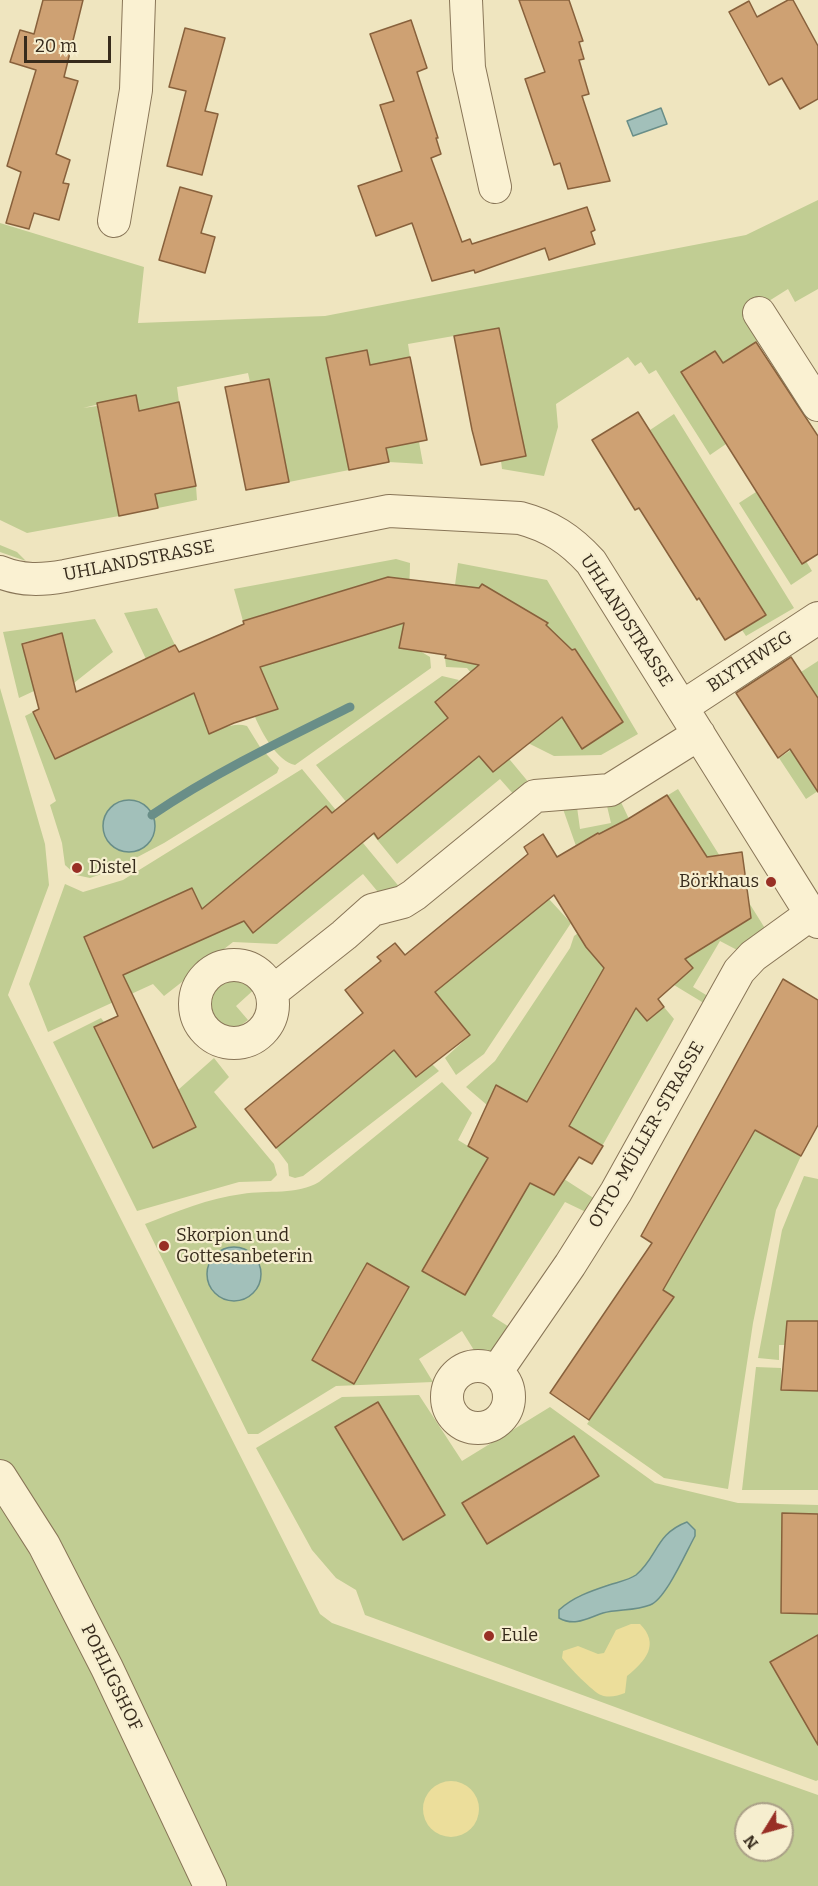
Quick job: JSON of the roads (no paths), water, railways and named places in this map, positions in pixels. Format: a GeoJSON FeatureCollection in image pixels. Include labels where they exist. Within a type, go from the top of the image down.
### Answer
{"type":"FeatureCollection","features":[{"type":"Feature","properties":{"kind":"street"},"geometry":{"type":"LineString","coordinates":[[114,221],[136,90],[139,0]]}},
{"type":"Feature","properties":{"kind":"street"},"geometry":{"type":"LineString","coordinates":[[466,0],[469,68],[495,187]]}},
{"type":"Feature","properties":{"kind":"street"},"geometry":{"type":"LineString","coordinates":[[759,313],[818,405]]}},
{"type":"Feature","properties":{"kind":"street","name":"UHLANDSTRASSE"},"geometry":{"type":"LineString","coordinates":[[0,572],[12,577],[36,580],[56,578],[389,512],[520,518],[538,523],[555,531],[580,550],[591,562],[814,918]]}},
{"type":"Feature","properties":{"kind":"street","name":"BLYTHWEG"},"geometry":{"type":"LineString","coordinates":[[682,706],[818,618]]}},
{"type":"Feature","properties":{"kind":"street"},"geometry":{"type":"LineString","coordinates":[[272,992],[372,910],[404,902],[414,895],[535,796],[610,790],[699,734]]}},
{"type":"Feature","properties":{"kind":"street","name":"OTTO-MÜLLER-STRASSE"},"geometry":{"type":"LineString","coordinates":[[497,1371],[570,1266],[616,1192],[739,971],[753,956],[814,918]]}},
{"type":"Feature","properties":{"kind":"street","name":"POHLIGSHOF"},"geometry":{"type":"LineString","coordinates":[[0,1476],[44,1545],[107,1668],[210,1886]]}},
{"type":"Feature","properties":{"kind":"water"},"geometry":{"type":"Polygon","coordinates":[[[661,108],[667,124],[633,136],[627,121],[661,108]]]}},
{"type":"Feature","properties":{"kind":"water"},"geometry":{"type":"Polygon","coordinates":[[[129,800],[139,802],[147,808],[153,816],[155,826],[153,836],[147,844],[139,850],[129,852],[119,850],[111,844],[105,836],[103,826],[105,816],[111,808],[119,802],[129,800]]]}},
{"type":"Feature","properties":{"kind":"water"},"geometry":{"type":"Polygon","coordinates":[[[234,1247],[244,1249],[253,1255],[259,1264],[261,1274],[259,1284],[253,1293],[244,1299],[234,1301],[224,1299],[215,1293],[209,1284],[207,1274],[209,1264],[215,1255],[224,1249],[234,1247]]]}},
{"type":"Feature","properties":{"kind":"water"},"geometry":{"type":"Polygon","coordinates":[[[687,1522],[695,1530],[695,1536],[669,1585],[656,1601],[644,1607],[603,1613],[576,1622],[559,1618],[559,1610],[576,1598],[636,1575],[649,1561],[663,1539],[687,1522]]]}},
{"type":"Feature","properties":{"kind":"waterway"},"geometry":{"type":"LineString","coordinates":[[152,815],[224,771],[350,707]]}},
{"type":"Feature","properties":{"kind":"place","name":"Distel"},"geometry":{"type":"Point","coordinates":[77,868]}},
{"type":"Feature","properties":{"kind":"place","name":"Börkhaus"},"geometry":{"type":"Point","coordinates":[771,882]}},
{"type":"Feature","properties":{"kind":"place","name":"Skorpion und Gottesanbeterin"},"geometry":{"type":"Point","coordinates":[164,1246]}},
{"type":"Feature","properties":{"kind":"place","name":"Eule"},"geometry":{"type":"Point","coordinates":[489,1636]}}]}
